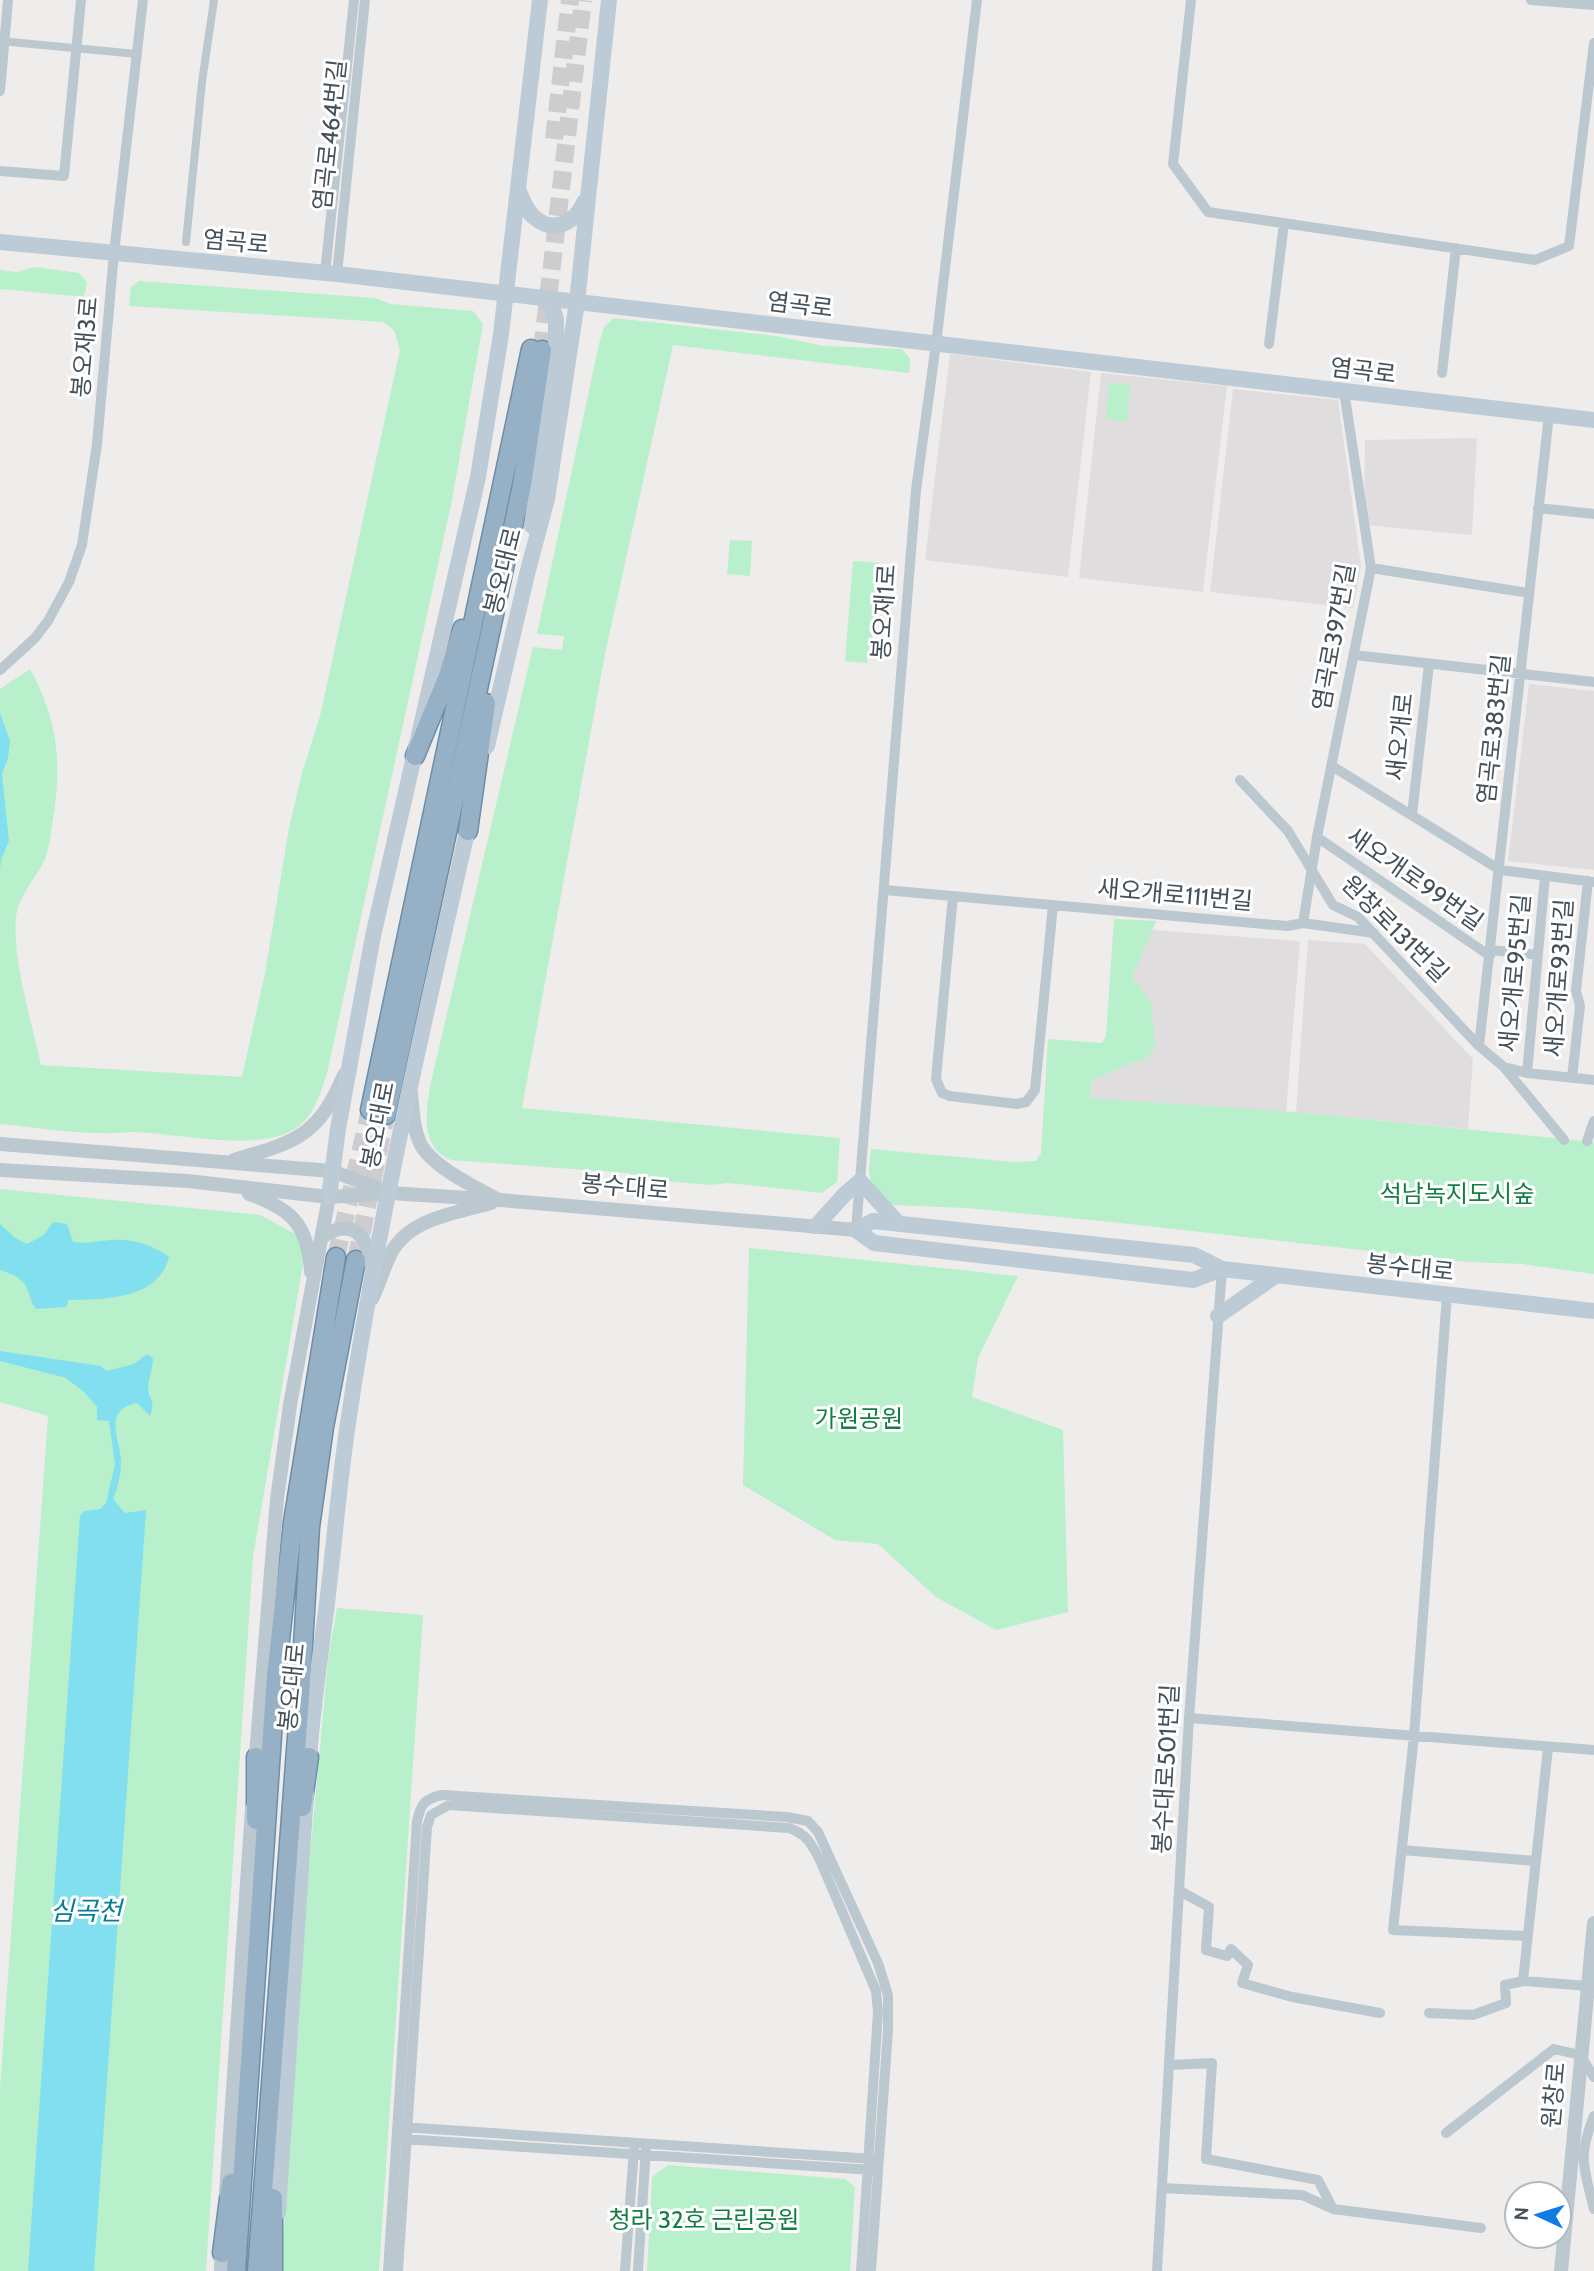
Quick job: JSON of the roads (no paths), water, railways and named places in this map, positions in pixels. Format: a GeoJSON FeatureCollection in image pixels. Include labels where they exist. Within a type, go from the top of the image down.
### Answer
{"type":"FeatureCollection","features":[{"type":"Feature","properties":{"kind":"highway","name":"봉오대로"},"geometry":{"type":"LineString","coordinates":[[536,349],[522,485],[378,1113],[500,501],[536,349]]}},
{"type":"Feature","properties":{"kind":"highway"},"geometry":{"type":"LineString","coordinates":[[468,831],[494,644],[522,485]]}},
{"type":"Feature","properties":{"kind":"highway"},"geometry":{"type":"LineString","coordinates":[[415,756],[448,676],[500,501]]}},
{"type":"Feature","properties":{"kind":"highway","name":"봉오대로"},"geometry":{"type":"LineString","coordinates":[[236,2271],[276,1676],[293,1522],[336,1257]]}},
{"type":"Feature","properties":{"kind":"highway","name":"봉오대로"},"geometry":{"type":"LineString","coordinates":[[257,2271],[300,1697],[310,1527],[324,1427],[356,1260]]}},
{"type":"Feature","properties":{"kind":"highway"},"geometry":{"type":"LineString","coordinates":[[256,1757],[256,1978]]}},
{"type":"Feature","properties":{"kind":"highway"},"geometry":{"type":"LineString","coordinates":[[277,1980],[309,1757]]}},
{"type":"Feature","properties":{"kind":"highway"},"geometry":{"type":"LineString","coordinates":[[221,2262],[253,2027]]}},
{"type":"Feature","properties":{"kind":"highway"},"geometry":{"type":"LineString","coordinates":[[273,2271],[274,2031]]}},
{"type":"Feature","properties":{"kind":"main road","name":"봉오대로"},"geometry":{"type":"LineString","coordinates":[[329,1197],[338,1129],[373,936],[478,477],[505,294],[540,0]]}},
{"type":"Feature","properties":{"kind":"main road","name":"봉오대로"},"geometry":{"type":"LineString","coordinates":[[273,2271],[309,1757],[340,1470],[373,1277],[410,1087],[527,574],[547,499],[578,302],[609,0]]}},
{"type":"Feature","properties":{"kind":"main road"},"geometry":{"type":"LineString","coordinates":[[518,189],[534,217],[552,224],[563,224],[572,220],[579,212],[588,191]]}},
{"type":"Feature","properties":{"kind":"main road","name":"염곡로"},"geometry":{"type":"LineString","coordinates":[[0,242],[331,274],[1594,420]]}},
{"type":"Feature","properties":{"kind":"main road"},"geometry":{"type":"LineString","coordinates":[[527,574],[556,345],[556,319],[551,303],[541,298]]}},
{"type":"Feature","properties":{"kind":"main road"},"geometry":{"type":"LineString","coordinates":[[816,1226],[860,1181],[899,1224]]}},
{"type":"Feature","properties":{"kind":"main road","name":"봉수대로"},"geometry":{"type":"LineString","coordinates":[[1222,1269],[1193,1280],[874,1243],[856,1230],[873,1222],[1194,1255],[1222,1269],[1594,1311]]}},
{"type":"Feature","properties":{"kind":"main road"},"geometry":{"type":"LineString","coordinates":[[1218,1316],[1275,1276]]}},
{"type":"Feature","properties":{"kind":"street"},"geometry":{"type":"LineString","coordinates":[[0,92],[2,41],[8,0]]}},
{"type":"Feature","properties":{"kind":"street"},"geometry":{"type":"LineString","coordinates":[[0,171],[64,176],[81,0]]}},
{"type":"Feature","properties":{"kind":"street","name":"봉오재3로"},"geometry":{"type":"LineString","coordinates":[[0,670],[35,638],[48,621],[69,582],[82,545],[97,444],[114,253],[143,0]]}},
{"type":"Feature","properties":{"kind":"street"},"geometry":{"type":"LineString","coordinates":[[186,242],[202,82],[214,0]]}},
{"type":"Feature","properties":{"kind":"street","name":"염곡로464번길"},"geometry":{"type":"LineString","coordinates":[[331,274],[327,250],[355,0]]}},
{"type":"Feature","properties":{"kind":"street","name":"염곡로464번길"},"geometry":{"type":"LineString","coordinates":[[331,274],[340,250],[365,0]]}},
{"type":"Feature","properties":{"kind":"street","name":"봉오재1로"},"geometry":{"type":"LineString","coordinates":[[856,1230],[916,490],[977,0]]}},
{"type":"Feature","properties":{"kind":"street"},"geometry":{"type":"LineString","coordinates":[[1191,0],[1173,164],[1208,212],[1535,260],[1569,246],[1594,43]]}},
{"type":"Feature","properties":{"kind":"street"},"geometry":{"type":"LineString","coordinates":[[1531,0],[1594,5]]}},
{"type":"Feature","properties":{"kind":"street"},"geometry":{"type":"LineString","coordinates":[[2,41],[137,54]]}},
{"type":"Feature","properties":{"kind":"street"},"geometry":{"type":"LineString","coordinates":[[1269,344],[1284,223]]}},
{"type":"Feature","properties":{"kind":"street"},"geometry":{"type":"LineString","coordinates":[[1442,373],[1456,248]]}},
{"type":"Feature","properties":{"kind":"street"},"geometry":{"type":"LineString","coordinates":[[327,250],[333,255],[340,250]]}},
{"type":"Feature","properties":{"kind":"street","name":"염곡로397번길"},"geometry":{"type":"LineString","coordinates":[[1332,766],[1371,569],[1344,391]]}},
{"type":"Feature","properties":{"kind":"street","name":"염곡로383번길"},"geometry":{"type":"LineString","coordinates":[[1500,870],[1549,415]]}},
{"type":"Feature","properties":{"kind":"street"},"geometry":{"type":"LineString","coordinates":[[1538,508],[1594,514]]}},
{"type":"Feature","properties":{"kind":"street"},"geometry":{"type":"LineString","coordinates":[[1371,569],[1529,593]]}},
{"type":"Feature","properties":{"kind":"street"},"geometry":{"type":"LineString","coordinates":[[1354,655],[1594,682]]}},
{"type":"Feature","properties":{"kind":"street","name":"새오개로"},"geometry":{"type":"LineString","coordinates":[[1412,815],[1429,664]]}},
{"type":"Feature","properties":{"kind":"street"},"geometry":{"type":"LineString","coordinates":[[1303,923],[1332,766]]}},
{"type":"Feature","properties":{"kind":"street","name":"새오개로"},"geometry":{"type":"LineString","coordinates":[[1332,766],[1500,870],[1591,881]]}},
{"type":"Feature","properties":{"kind":"street","name":"원창로131번길"},"geometry":{"type":"LineString","coordinates":[[1240,780],[1288,831],[1333,905],[1358,917],[1374,933],[1479,1046],[1504,1068],[1564,1140]]}},
{"type":"Feature","properties":{"kind":"street","name":"새오개로99번길"},"geometry":{"type":"LineString","coordinates":[[1317,837],[1490,953]]}},
{"type":"Feature","properties":{"kind":"street","name":"새오개로99번길"},"geometry":{"type":"LineString","coordinates":[[1479,1046],[1500,870]]}},
{"type":"Feature","properties":{"kind":"street","name":"새오개로95번길"},"geometry":{"type":"LineString","coordinates":[[1527,1073],[1545,876]]}},
{"type":"Feature","properties":{"kind":"street","name":"새오개로93번길"},"geometry":{"type":"LineString","coordinates":[[1572,1078],[1580,1006],[1576,991],[1591,881]]}},
{"type":"Feature","properties":{"kind":"street","name":"새오개로111번길"},"geometry":{"type":"LineString","coordinates":[[885,890],[1287,926],[1303,923],[1374,933]]}},
{"type":"Feature","properties":{"kind":"street"},"geometry":{"type":"LineString","coordinates":[[953,896],[936,1079],[942,1093],[950,1096],[1017,1104],[1027,1102],[1035,1090],[1053,905]]}},
{"type":"Feature","properties":{"kind":"street"},"geometry":{"type":"LineString","coordinates":[[1490,953],[1538,955]]}},
{"type":"Feature","properties":{"kind":"street"},"geometry":{"type":"LineString","coordinates":[[226,1162],[293,1141],[312,1129],[334,1100],[354,1051]]}},
{"type":"Feature","properties":{"kind":"street","name":"원창로131번길"},"geometry":{"type":"LineString","coordinates":[[1504,1068],[1594,1080]]}},
{"type":"Feature","properties":{"kind":"street"},"geometry":{"type":"LineString","coordinates":[[410,1087],[415,1128],[428,1155],[500,1200]]}},
{"type":"Feature","properties":{"kind":"street"},"geometry":{"type":"LineString","coordinates":[[1587,1141],[1594,1121]]}},
{"type":"Feature","properties":{"kind":"street","name":"봉수대로"},"geometry":{"type":"LineString","coordinates":[[0,1144],[332,1171],[390,1193]]}},
{"type":"Feature","properties":{"kind":"street","name":"봉수대로"},"geometry":{"type":"LineString","coordinates":[[0,1170],[225,1185],[329,1197],[390,1193],[500,1200],[856,1230]]}},
{"type":"Feature","properties":{"kind":"street"},"geometry":{"type":"LineString","coordinates":[[225,1185],[266,1200],[290,1213],[298,1223],[307,1240],[312,1296]]}},
{"type":"Feature","properties":{"kind":"street","name":"봉오대로"},"geometry":{"type":"LineString","coordinates":[[221,2262],[277,1499],[290,1405],[329,1197]]}},
{"type":"Feature","properties":{"kind":"street"},"geometry":{"type":"LineString","coordinates":[[368,1310],[391,1254],[402,1237],[427,1221],[500,1200]]}},
{"type":"Feature","properties":{"kind":"street"},"geometry":{"type":"LineString","coordinates":[[321,1237],[339,1229],[351,1229],[365,1239],[373,1277]]}},
{"type":"Feature","properties":{"kind":"street","name":"봉수대로501번길"},"geometry":{"type":"LineString","coordinates":[[1157,2271],[1189,1718],[1222,1269]]}},
{"type":"Feature","properties":{"kind":"street"},"geometry":{"type":"LineString","coordinates":[[1447,1295],[1414,1736],[1394,1930],[1526,1936]]}},
{"type":"Feature","properties":{"kind":"street"},"geometry":{"type":"LineString","coordinates":[[1189,1718],[1594,1750]]}},
{"type":"Feature","properties":{"kind":"street"},"geometry":{"type":"LineString","coordinates":[[1523,1981],[1548,1748]]}},
{"type":"Feature","properties":{"kind":"street"},"geometry":{"type":"LineString","coordinates":[[398,2271],[417,1821],[421,1805],[428,1798],[442,1795],[787,1817],[808,1821],[818,1832],[878,1963],[888,1995],[888,2030],[861,2271]]}},
{"type":"Feature","properties":{"kind":"street"},"geometry":{"type":"LineString","coordinates":[[1402,1850],[1536,1861]]}},
{"type":"Feature","properties":{"kind":"street"},"geometry":{"type":"LineString","coordinates":[[1180,1891],[1209,1907],[1206,1950],[1227,1956],[1231,1949],[1248,1965],[1242,1983],[1292,1997],[1380,2013]]}},
{"type":"Feature","properties":{"kind":"street","name":"원창로"},"geometry":{"type":"LineString","coordinates":[[1561,2271],[1594,1923]]}},
{"type":"Feature","properties":{"kind":"street"},"geometry":{"type":"LineString","coordinates":[[1429,2013],[1473,2015],[1506,2003],[1505,1985],[1523,1981],[1588,1986]]}},
{"type":"Feature","properties":{"kind":"street"},"geometry":{"type":"LineString","coordinates":[[1446,2133],[1554,2049],[1580,2055],[1594,2077]]}},
{"type":"Feature","properties":{"kind":"street"},"geometry":{"type":"LineString","coordinates":[[1170,2065],[1212,2063],[1206,2159],[1318,2180],[1333,2209]]}},
{"type":"Feature","properties":{"kind":"street"},"geometry":{"type":"LineString","coordinates":[[1594,2116],[1582,2157],[1594,2209]]}},
{"type":"Feature","properties":{"kind":"street"},"geometry":{"type":"LineString","coordinates":[[402,2133],[873,2164]]}},
{"type":"Feature","properties":{"kind":"street"},"geometry":{"type":"LineString","coordinates":[[388,2271],[402,2133]]}},
{"type":"Feature","properties":{"kind":"street"},"geometry":{"type":"LineString","coordinates":[[625,2271],[634,2149]]}},
{"type":"Feature","properties":{"kind":"street"},"geometry":{"type":"LineString","coordinates":[[638,2271],[646,2149]]}},
{"type":"Feature","properties":{"kind":"street"},"geometry":{"type":"LineString","coordinates":[[872,2271],[873,2164]]}},
{"type":"Feature","properties":{"kind":"street"},"geometry":{"type":"LineString","coordinates":[[1162,2188],[1302,2195],[1333,2209],[1481,2228]]}},
{"type":"Feature","properties":{"kind":"water"},"geometry":{"type":"Polygon","coordinates":[[[0,713],[10,741],[2,774],[9,841],[1,860],[0,871],[0,713]]]}},
{"type":"Feature","properties":{"kind":"water"},"geometry":{"type":"Polygon","coordinates":[[[53,1222],[67,1224],[73,1242],[134,1241],[169,1257],[154,1282],[142,1289],[114,1297],[69,1300],[66,1307],[36,1309],[24,1283],[0,1270],[0,1224],[15,1238],[27,1244],[44,1235],[53,1222]]]}},
{"type":"Feature","properties":{"kind":"water","name":"심곡천"},"geometry":{"type":"Polygon","coordinates":[[[0,1351],[101,1366],[107,1371],[134,1364],[147,1354],[153,1358],[148,1388],[152,1403],[150,1416],[137,1403],[119,1412],[116,1419],[121,1467],[113,1499],[125,1513],[146,1510],[94,2271],[28,2271],[80,1516],[84,1511],[100,1509],[106,1503],[115,1464],[109,1421],[97,1420],[97,1407],[84,1392],[66,1378],[0,1361],[0,1351]]]}},
{"type":"Feature","properties":{"kind":"tunnel"},"geometry":{"type":"LineString","coordinates":[[554,139],[570,0]]}},
{"type":"Feature","properties":{"kind":"tunnel"},"geometry":{"type":"LineString","coordinates":[[542,350],[583,0]]}},
{"type":"Feature","properties":{"kind":"tunnel"},"geometry":{"type":"LineString","coordinates":[[336,1257],[370,1110]]}},
{"type":"Feature","properties":{"kind":"tunnel"},"geometry":{"type":"LineString","coordinates":[[356,1260],[386,1115]]}},
{"type":"Feature","properties":{"kind":"park label","name":"석남녹지도시숲"},"geometry":{"type":"Point","coordinates":[1457,1194]}},
{"type":"Feature","properties":{"kind":"park label","name":"가원공원"},"geometry":{"type":"Point","coordinates":[859,1419]}},
{"type":"Feature","properties":{"kind":"park label","name":"청라 32호 근린공원"},"geometry":{"type":"Point","coordinates":[704,2220]}}]}
